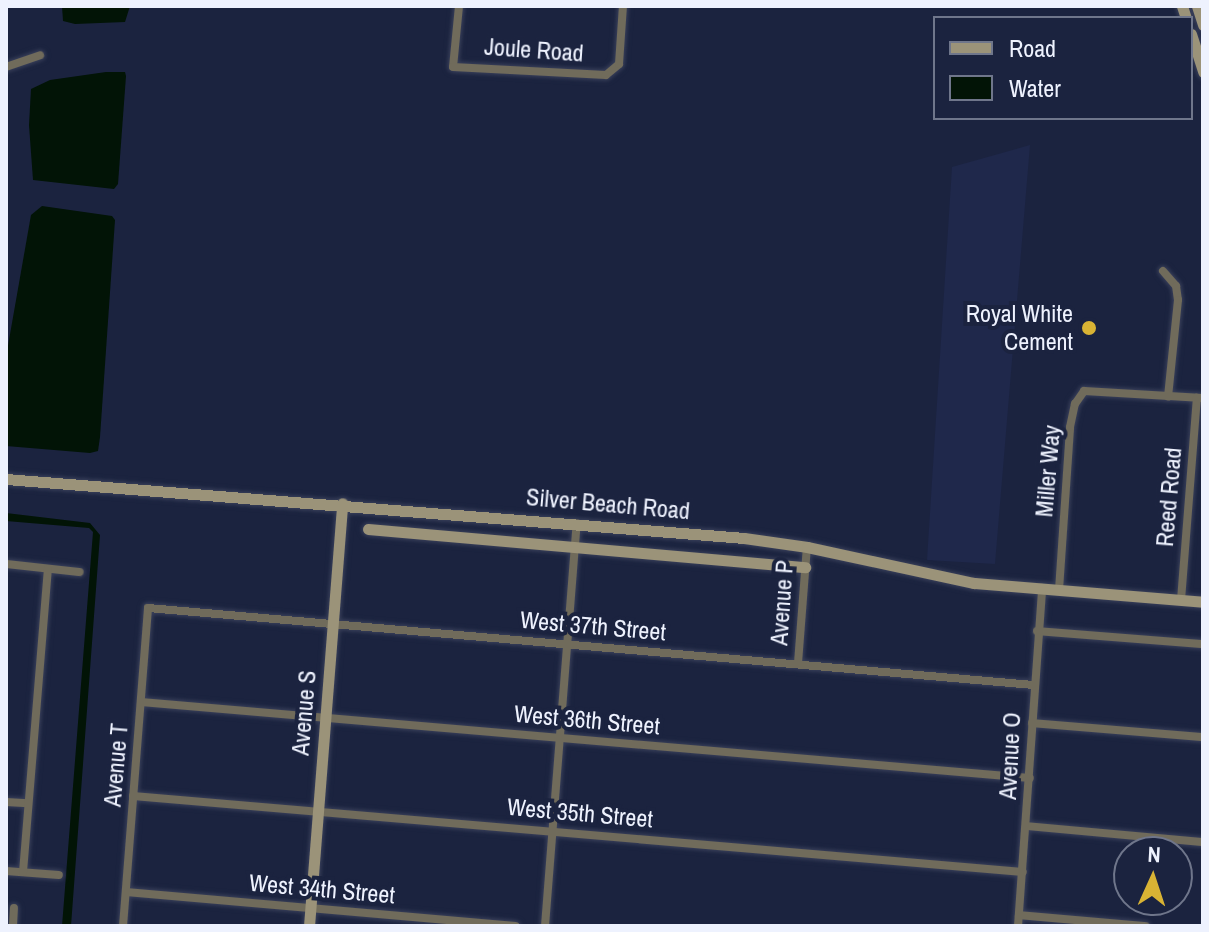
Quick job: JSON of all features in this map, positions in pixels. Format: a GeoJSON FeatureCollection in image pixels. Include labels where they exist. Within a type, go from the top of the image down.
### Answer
{"type":"FeatureCollection","features":[{"type":"Feature","properties":{"kind":"street","name":"Joule Road"},"geometry":{"type":"LineString","coordinates":[[459,6],[453,67],[612,73],[619,64],[623,6]]}},
{"type":"Feature","properties":{"kind":"street"},"geometry":{"type":"LineString","coordinates":[[1197,6],[1203,27]]}},
{"type":"Feature","properties":{"kind":"street"},"geometry":{"type":"LineString","coordinates":[[1193,40],[1203,72]]}},
{"type":"Feature","properties":{"kind":"street"},"geometry":{"type":"LineString","coordinates":[[6,67],[40,55]]}},
{"type":"Feature","properties":{"kind":"street"},"geometry":{"type":"LineString","coordinates":[[1163,271],[1176,286],[1178,300],[1168,396],[1200,398]]}},
{"type":"Feature","properties":{"kind":"street","name":"Miller Way"},"geometry":{"type":"LineString","coordinates":[[1059,590],[1070,427],[1075,404],[1084,391],[1168,396]]}},
{"type":"Feature","properties":{"kind":"street","name":"Reed Road"},"geometry":{"type":"LineString","coordinates":[[1181,600],[1200,398]]}},
{"type":"Feature","properties":{"kind":"street","name":"Silver Beach Road"},"geometry":{"type":"LineString","coordinates":[[6,479],[577,523],[807,547],[974,583],[1203,602]]}},
{"type":"Feature","properties":{"kind":"street","name":"Avenue S"},"geometry":{"type":"LineString","coordinates":[[309,926],[342,503]]}},
{"type":"Feature","properties":{"kind":"street"},"geometry":{"type":"LineString","coordinates":[[545,926],[577,523]]}},
{"type":"Feature","properties":{"kind":"street","name":"Silver Beach Road"},"geometry":{"type":"LineString","coordinates":[[368,529],[805,567]]}},
{"type":"Feature","properties":{"kind":"street","name":"Avenue P"},"geometry":{"type":"LineString","coordinates":[[798,663],[807,547]]}},
{"type":"Feature","properties":{"kind":"street"},"geometry":{"type":"LineString","coordinates":[[6,564],[80,572]]}},
{"type":"Feature","properties":{"kind":"street"},"geometry":{"type":"LineString","coordinates":[[23,872],[48,569]]}},
{"type":"Feature","properties":{"kind":"street","name":"Avenue O"},"geometry":{"type":"LineString","coordinates":[[1018,926],[1042,588]]}},
{"type":"Feature","properties":{"kind":"street","name":"West 37th Street"},"geometry":{"type":"LineString","coordinates":[[148,608],[1034,685]]}},
{"type":"Feature","properties":{"kind":"street","name":"Avenue T"},"geometry":{"type":"LineString","coordinates":[[123,926],[148,608]]}},
{"type":"Feature","properties":{"kind":"street"},"geometry":{"type":"LineString","coordinates":[[1037,631],[1203,644]]}},
{"type":"Feature","properties":{"kind":"street","name":"West 36th Street"},"geometry":{"type":"LineString","coordinates":[[141,702],[1030,778]]}},
{"type":"Feature","properties":{"kind":"street"},"geometry":{"type":"LineString","coordinates":[[1032,723],[1203,737]]}},
{"type":"Feature","properties":{"kind":"street","name":"West 35th Street"},"geometry":{"type":"LineString","coordinates":[[133,796],[1023,872]]}},
{"type":"Feature","properties":{"kind":"street"},"geometry":{"type":"LineString","coordinates":[[6,802],[28,803]]}},
{"type":"Feature","properties":{"kind":"street"},"geometry":{"type":"LineString","coordinates":[[1026,826],[1203,842]]}},
{"type":"Feature","properties":{"kind":"street"},"geometry":{"type":"LineString","coordinates":[[6,871],[59,875]]}},
{"type":"Feature","properties":{"kind":"street","name":"West 34th Street"},"geometry":{"type":"LineString","coordinates":[[126,892],[516,926]]}},
{"type":"Feature","properties":{"kind":"street"},"geometry":{"type":"LineString","coordinates":[[13,926],[14,908]]}},
{"type":"Feature","properties":{"kind":"street"},"geometry":{"type":"LineString","coordinates":[[1019,915],[1146,926]]}},
{"type":"Feature","properties":{"kind":"shaded area"},"geometry":{"type":"Polygon","coordinates":[[[1030,145],[995,564],[927,560],[952,167],[1030,145]]]}},
{"type":"Feature","properties":{"kind":"water"},"geometry":{"type":"Polygon","coordinates":[[[62,6],[130,6],[125,22],[75,24],[63,21],[62,6]]]}},
{"type":"Feature","properties":{"kind":"water"},"geometry":{"type":"Polygon","coordinates":[[[125,72],[126,76],[118,184],[114,189],[33,180],[29,125],[31,89],[50,80],[125,72]]]}},
{"type":"Feature","properties":{"kind":"water"},"geometry":{"type":"Polygon","coordinates":[[[42,206],[112,216],[115,220],[100,437],[98,451],[90,453],[6,446],[6,357],[31,215],[42,206]]]}},
{"type":"Feature","properties":{"kind":"water"},"geometry":{"type":"Polygon","coordinates":[[[6,513],[90,523],[100,535],[71,926],[62,926],[93,532],[89,528],[6,521],[6,513]]]}},
{"type":"Feature","properties":{"kind":"place","name":"Royal White Cement"},"geometry":{"type":"Point","coordinates":[1089,328]}}]}
